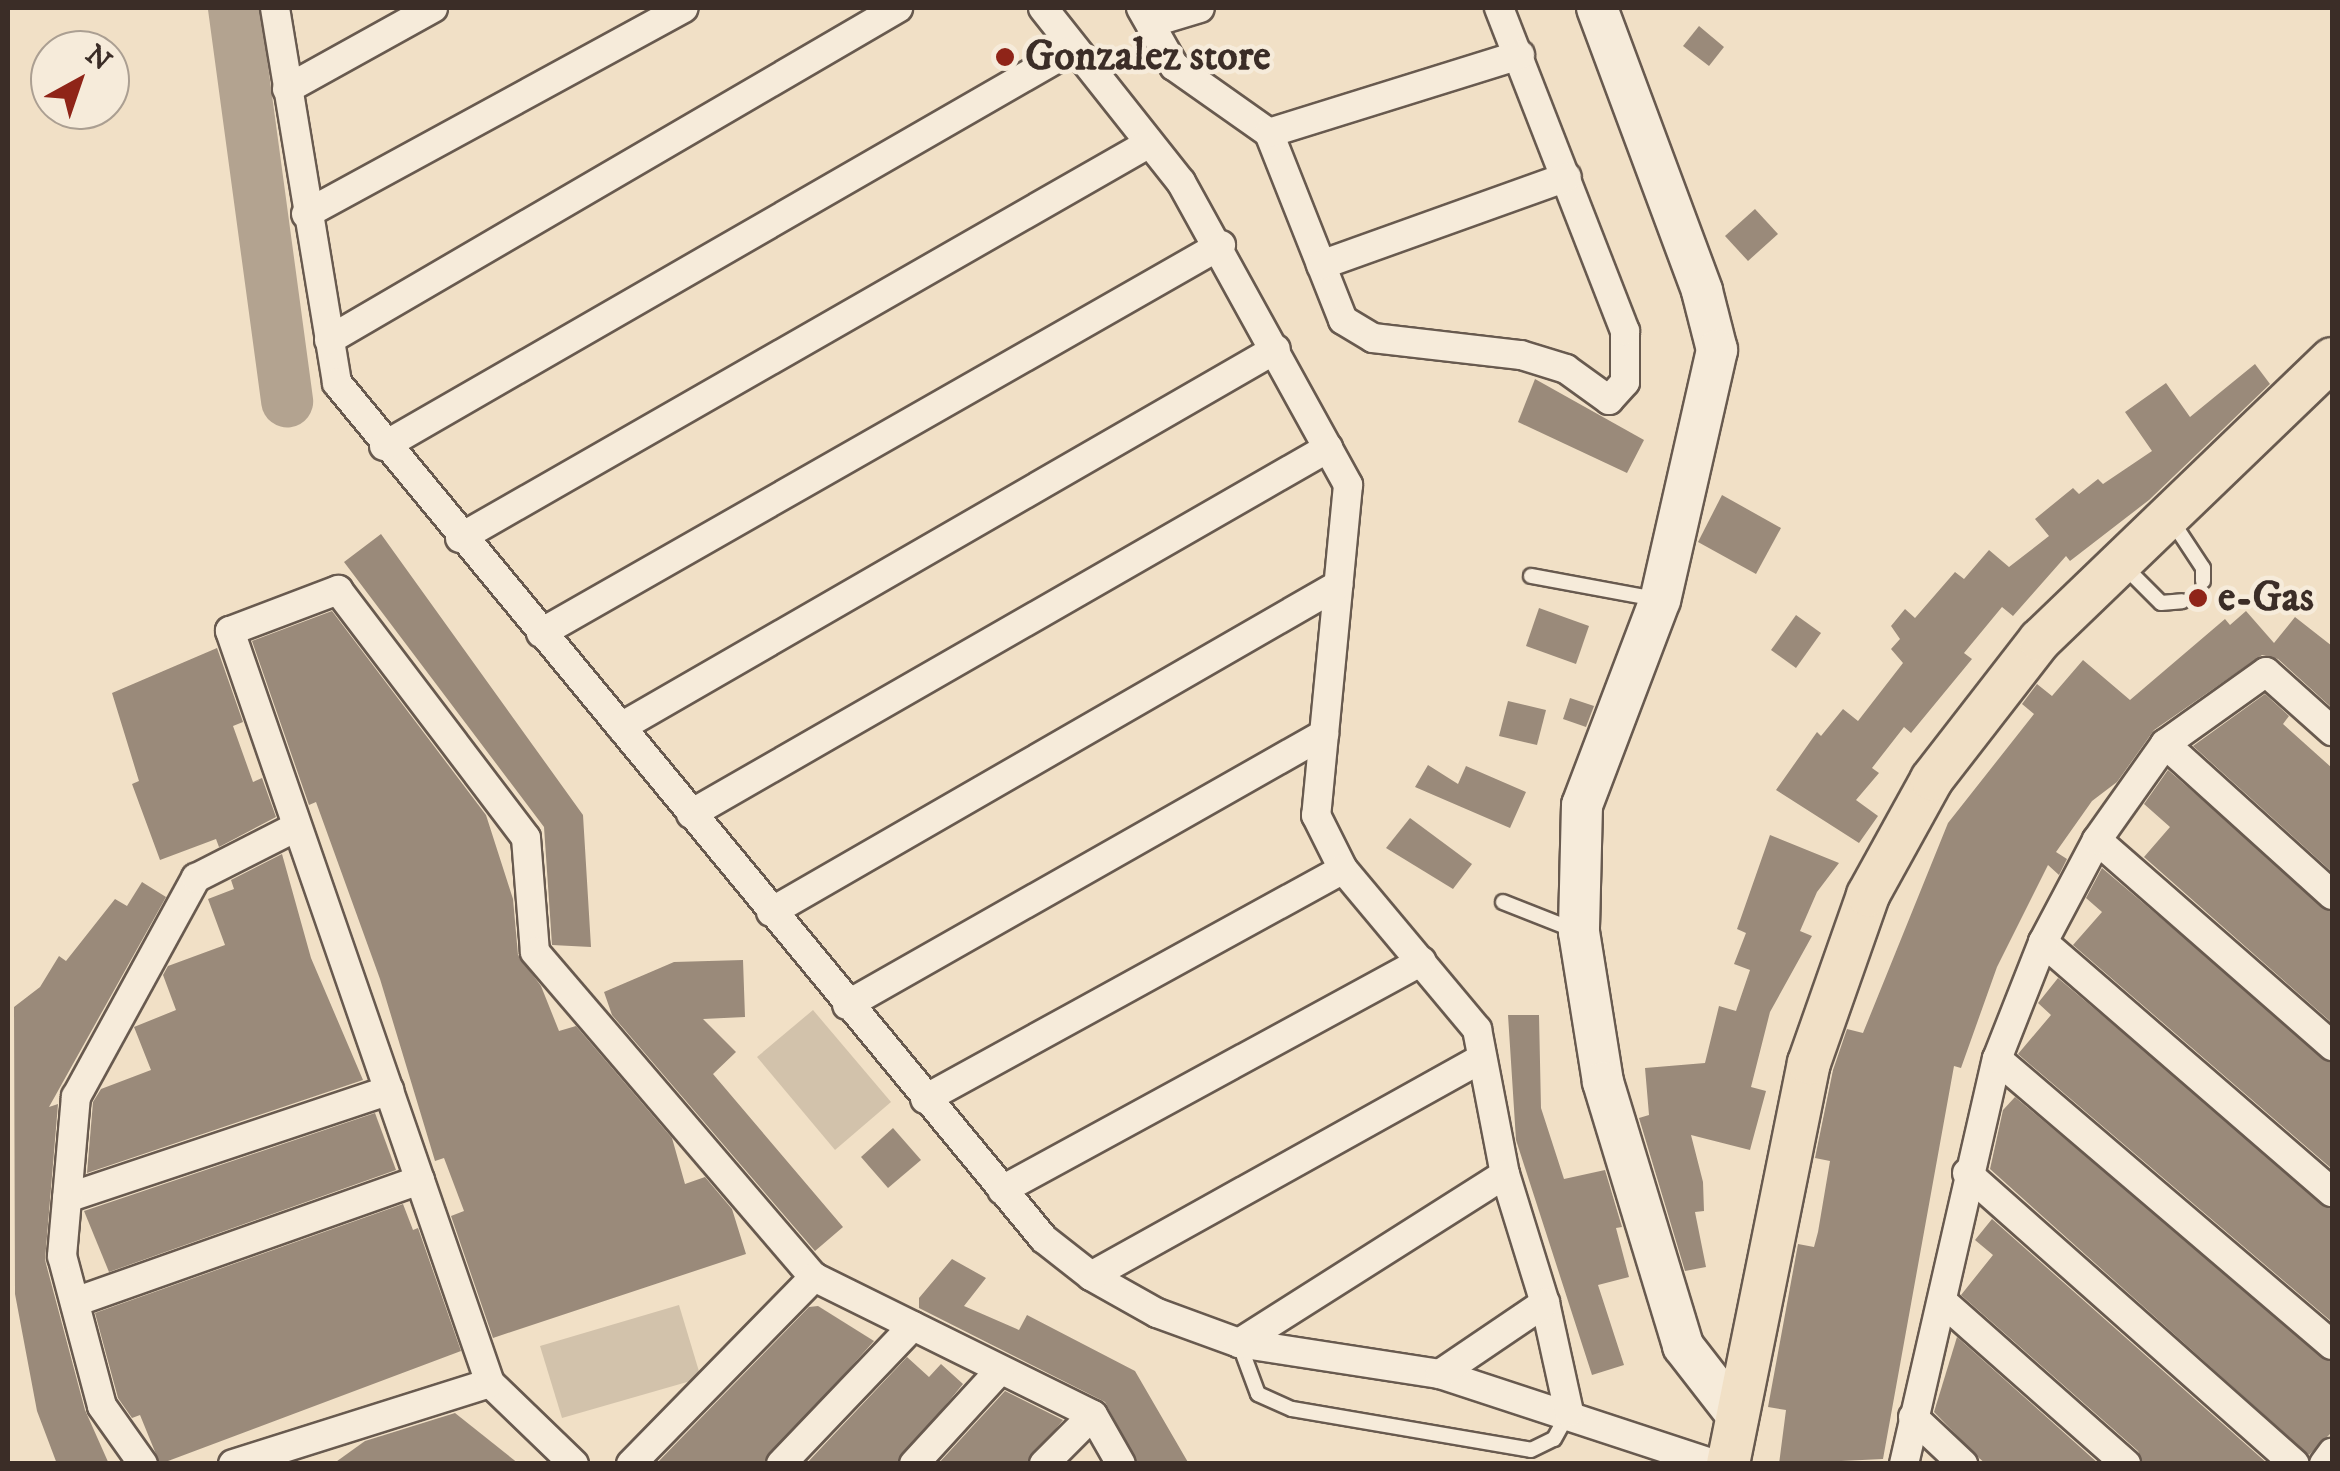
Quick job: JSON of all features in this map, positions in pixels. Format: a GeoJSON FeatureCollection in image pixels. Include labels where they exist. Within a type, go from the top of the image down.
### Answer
{"type":"FeatureCollection","features":[{"type":"Feature","properties":{"kind":"main road"},"geometry":{"type":"LineString","coordinates":[[1728,1464],[1808,1063],[1868,895],[1932,779],[2040,640],[2332,359]]}},
{"type":"Feature","properties":{"kind":"street"},"geometry":{"type":"LineString","coordinates":[[275,8],[337,384],[846,1005],[1044,1239],[1091,1276],[1157,1313],[1239,1342],[1440,1374],[1570,1412],[1714,1464]]}},
{"type":"Feature","properties":{"kind":"street"},"geometry":{"type":"LineString","coordinates":[[286,89],[432,8]]}},
{"type":"Feature","properties":{"kind":"street"},"geometry":{"type":"LineString","coordinates":[[306,214],[684,8]]}},
{"type":"Feature","properties":{"kind":"street"},"geometry":{"type":"LineString","coordinates":[[329,340],[898,8]]}},
{"type":"Feature","properties":{"kind":"street"},"geometry":{"type":"LineString","coordinates":[[1042,8],[1146,145],[1181,182],[1220,246],[1348,485],[1316,815],[1343,869],[1478,1028],[1505,1174],[1546,1303],[1570,1412]]}},
{"type":"Feature","properties":{"kind":"street"},"geometry":{"type":"LineString","coordinates":[[1200,8],[1146,15],[1174,66],[1269,133],[1343,320],[1373,338],[1521,355],[1566,369],[1609,400],[1625,382],[1625,331],[1500,8]]}},
{"type":"Feature","properties":{"kind":"street"},"geometry":{"type":"LineString","coordinates":[[1597,8],[1702,290],[1717,350],[1660,600],[1582,806],[1579,932],[1603,1082],[1682,1346],[1738,1418]]}},
{"type":"Feature","properties":{"kind":"street"},"geometry":{"type":"LineString","coordinates":[[384,446],[1073,49]]}},
{"type":"Feature","properties":{"kind":"street"},"geometry":{"type":"LineString","coordinates":[[1269,133],[1520,56]]}},
{"type":"Feature","properties":{"kind":"street"},"geometry":{"type":"LineString","coordinates":[[460,538],[1146,145]]}},
{"type":"Feature","properties":{"kind":"street"},"geometry":{"type":"LineString","coordinates":[[1322,265],[1567,177]]}},
{"type":"Feature","properties":{"kind":"street"},"geometry":{"type":"LineString","coordinates":[[541,633],[1220,246]]}},
{"type":"Feature","properties":{"kind":"street"},"geometry":{"type":"LineString","coordinates":[[620,727],[1276,348]]}},
{"type":"Feature","properties":{"kind":"street"},"geometry":{"type":"LineString","coordinates":[[691,814],[1328,448]]}},
{"type":"Feature","properties":{"kind":"street"},"geometry":{"type":"LineString","coordinates":[[771,912],[1338,585]]}},
{"type":"Feature","properties":{"kind":"street"},"geometry":{"type":"LineString","coordinates":[[574,1464],[490,1383],[294,828],[230,631],[338,590],[526,838],[535,952],[814,1276],[1093,1415],[1121,1464]]}},
{"type":"Feature","properties":{"kind":"street"},"geometry":{"type":"LineString","coordinates":[[1904,1464],[1967,1173],[1997,1059],[2043,942],[2096,840],[2165,744],[2266,672],[2332,732]]}},
{"type":"Feature","properties":{"kind":"street"},"geometry":{"type":"LineString","coordinates":[[846,1005],[1324,734]]}},
{"type":"Feature","properties":{"kind":"street"},"geometry":{"type":"LineString","coordinates":[[2165,744],[2332,895]]}},
{"type":"Feature","properties":{"kind":"street"},"geometry":{"type":"LineString","coordinates":[[143,1464],[102,1406],[62,1256],[82,1080],[196,878],[294,828]]}},
{"type":"Feature","properties":{"kind":"street"},"geometry":{"type":"LineString","coordinates":[[2096,840],[2332,1046]]}},
{"type":"Feature","properties":{"kind":"street"},"geometry":{"type":"LineString","coordinates":[[925,1099],[1343,869]]}},
{"type":"Feature","properties":{"kind":"street"},"geometry":{"type":"LineString","coordinates":[[2043,942],[2332,1192]]}},
{"type":"Feature","properties":{"kind":"street"},"geometry":{"type":"LineString","coordinates":[[1002,1190],[1422,961]]}},
{"type":"Feature","properties":{"kind":"street"},"geometry":{"type":"LineString","coordinates":[[1997,1059],[2332,1346]]}},
{"type":"Feature","properties":{"kind":"street"},"geometry":{"type":"LineString","coordinates":[[1091,1276],[1481,1060]]}},
{"type":"Feature","properties":{"kind":"street"},"geometry":{"type":"LineString","coordinates":[[67,1198],[389,1090]]}},
{"type":"Feature","properties":{"kind":"street"},"geometry":{"type":"LineString","coordinates":[[1967,1173],[2294,1464]]}},
{"type":"Feature","properties":{"kind":"street"},"geometry":{"type":"LineString","coordinates":[[1239,1342],[1505,1174]]}},
{"type":"Feature","properties":{"kind":"street"},"geometry":{"type":"LineString","coordinates":[[74,1302],[420,1180]]}},
{"type":"Feature","properties":{"kind":"street"},"geometry":{"type":"LineString","coordinates":[[630,1464],[814,1276]]}},
{"type":"Feature","properties":{"kind":"street"},"geometry":{"type":"LineString","coordinates":[[1942,1301],[2126,1464]]}},
{"type":"Feature","properties":{"kind":"street"},"geometry":{"type":"LineString","coordinates":[[1440,1374],[1546,1303]]}},
{"type":"Feature","properties":{"kind":"street"},"geometry":{"type":"LineString","coordinates":[[780,1464],[913,1326]]}},
{"type":"Feature","properties":{"kind":"street"},"geometry":{"type":"LineString","coordinates":[[914,1464],[1000,1370]]}},
{"type":"Feature","properties":{"kind":"street"},"geometry":{"type":"LineString","coordinates":[[232,1464],[490,1383]]}},
{"type":"Feature","properties":{"kind":"street"},"geometry":{"type":"LineString","coordinates":[[1044,1464],[1093,1415]]}},
{"type":"Feature","properties":{"kind":"street"},"geometry":{"type":"LineString","coordinates":[[1912,1417],[1963,1464]]}},
{"type":"Feature","properties":{"kind":"street"},"geometry":{"type":"LineString","coordinates":[[2324,1464],[2332,1453]]}},
{"type":"Feature","properties":{"kind":"lane"},"geometry":{"type":"LineString","coordinates":[[2170,517],[2203,568],[2203,581]]}},
{"type":"Feature","properties":{"kind":"lane"},"geometry":{"type":"LineString","coordinates":[[2120,562],[2161,603],[2182,600]]}},
{"type":"Feature","properties":{"kind":"lane"},"geometry":{"type":"LineString","coordinates":[[1530,576],[1660,600]]}},
{"type":"Feature","properties":{"kind":"lane"},"geometry":{"type":"LineString","coordinates":[[1503,902],[1579,932]]}},
{"type":"Feature","properties":{"kind":"lane"},"geometry":{"type":"LineString","coordinates":[[1239,1342],[1258,1394],[1292,1409],[1531,1450],[1554,1439],[1570,1412]]}},
{"type":"Feature","properties":{"kind":"shaded area"},"geometry":{"type":"Polygon","coordinates":[[[813,1010],[891,1102],[835,1150],[757,1057],[813,1010]]]}},
{"type":"Feature","properties":{"kind":"shaded area"},"geometry":{"type":"Polygon","coordinates":[[[679,1305],[701,1378],[562,1418],[540,1346],[679,1305]]]}},
{"type":"Feature","properties":{"kind":"building"},"geometry":{"type":"Polygon","coordinates":[[[1699,26],[1724,47],[1709,66],[1683,46],[1699,26]]]}},
{"type":"Feature","properties":{"kind":"building"},"geometry":{"type":"Polygon","coordinates":[[[1755,209],[1778,234],[1748,261],[1725,236],[1755,209]]]}},
{"type":"Feature","properties":{"kind":"building"},"geometry":{"type":"Polygon","coordinates":[[[2255,364],[2270,384],[2149,500],[2070,561],[2066,556],[2013,616],[2002,607],[1964,653],[1972,659],[1911,733],[1904,727],[1872,768],[1879,773],[1856,800],[1878,816],[1859,843],[1776,790],[1817,732],[1821,736],[1843,709],[1858,721],[1903,663],[1891,649],[1900,639],[1891,626],[1905,609],[1915,618],[1955,572],[1964,579],[1989,550],[2009,567],[2049,536],[2035,519],[2073,488],[2079,494],[2098,479],[2103,484],[2152,451],[2125,412],[2166,383],[2190,417],[2255,364]]]}},
{"type":"Feature","properties":{"kind":"building"},"geometry":{"type":"Polygon","coordinates":[[[1535,379],[1644,440],[1627,473],[1518,422],[1535,379]]]}},
{"type":"Feature","properties":{"kind":"building"},"geometry":{"type":"Polygon","coordinates":[[[1722,495],[1781,528],[1756,574],[1698,542],[1722,495]]]}},
{"type":"Feature","properties":{"kind":"building"},"geometry":{"type":"Polygon","coordinates":[[[381,534],[583,815],[591,947],[552,945],[544,827],[344,562],[381,534]]]}},
{"type":"Feature","properties":{"kind":"building"},"geometry":{"type":"Polygon","coordinates":[[[1539,608],[1589,626],[1576,664],[1526,646],[1539,608]]]}},
{"type":"Feature","properties":{"kind":"building"},"geometry":{"type":"Polygon","coordinates":[[[332,611],[486,815],[513,899],[518,955],[541,986],[559,1031],[576,1026],[672,1138],[685,1184],[705,1177],[732,1209],[746,1254],[493,1338],[451,1216],[464,1211],[444,1158],[435,1161],[380,979],[316,802],[309,805],[252,641],[332,611]]]}},
{"type":"Feature","properties":{"kind":"building"},"geometry":{"type":"Polygon","coordinates":[[[2246,611],[2274,643],[2295,617],[2332,646],[2332,708],[2278,659],[2262,655],[2154,730],[2117,782],[2092,801],[2056,852],[2067,859],[2059,875],[2048,865],[1997,967],[1961,1068],[1954,1066],[1883,1459],[1779,1464],[1786,1410],[1768,1407],[1798,1244],[1814,1247],[1818,1232],[1830,1161],[1815,1158],[1833,1070],[1847,1029],[1863,1033],[1948,823],[2034,714],[2022,704],[2037,684],[2052,696],[2083,660],[2130,700],[2225,619],[2230,625],[2246,611]]]}},
{"type":"Feature","properties":{"kind":"building"},"geometry":{"type":"Polygon","coordinates":[[[1796,615],[1821,633],[1796,668],[1771,650],[1796,615]]]}},
{"type":"Feature","properties":{"kind":"building"},"geometry":{"type":"Polygon","coordinates":[[[217,648],[243,722],[233,726],[253,782],[262,778],[276,817],[219,847],[216,839],[160,860],[132,784],[139,781],[112,693],[217,648]]]}},
{"type":"Feature","properties":{"kind":"building"},"geometry":{"type":"Polygon","coordinates":[[[2265,694],[2289,716],[2283,724],[2332,768],[2332,872],[2193,746],[2265,694]]]}},
{"type":"Feature","properties":{"kind":"building"},"geometry":{"type":"Polygon","coordinates":[[[1570,698],[1594,706],[1586,727],[1563,719],[1570,698]]]}},
{"type":"Feature","properties":{"kind":"building"},"geometry":{"type":"Polygon","coordinates":[[[1508,701],[1546,710],[1537,745],[1499,736],[1508,701]]]}},
{"type":"Feature","properties":{"kind":"building"},"geometry":{"type":"Polygon","coordinates":[[[1428,765],[1458,784],[1466,766],[1526,792],[1510,828],[1415,787],[1428,765]]]}},
{"type":"Feature","properties":{"kind":"building"},"geometry":{"type":"Polygon","coordinates":[[[2168,770],[2332,912],[2332,1023],[2144,857],[2170,827],[2144,804],[2168,770]]]}},
{"type":"Feature","properties":{"kind":"building"},"geometry":{"type":"Polygon","coordinates":[[[1410,818],[1472,864],[1453,889],[1386,848],[1410,818]]]}},
{"type":"Feature","properties":{"kind":"building"},"geometry":{"type":"Polygon","coordinates":[[[1770,835],[1839,863],[1817,892],[1800,931],[1812,936],[1770,1012],[1751,1087],[1766,1091],[1750,1150],[1691,1135],[1703,1182],[1704,1211],[1695,1212],[1706,1267],[1685,1271],[1639,1118],[1649,1115],[1645,1068],[1705,1063],[1719,1006],[1736,1011],[1750,970],[1734,964],[1746,933],[1737,929],[1770,835]]]}},
{"type":"Feature","properties":{"kind":"building"},"geometry":{"type":"Polygon","coordinates":[[[282,854],[311,958],[363,1080],[87,1173],[93,1102],[101,1089],[151,1070],[134,1027],[176,1010],[163,975],[168,966],[225,945],[208,899],[234,889],[231,880],[282,854]]]}},
{"type":"Feature","properties":{"kind":"building"},"geometry":{"type":"Polygon","coordinates":[[[2102,868],[2332,1063],[2332,1169],[2073,945],[2102,912],[2086,898],[2102,868]]]}},
{"type":"Feature","properties":{"kind":"building"},"geometry":{"type":"Polygon","coordinates":[[[142,882],[166,897],[49,1107],[58,1104],[45,1260],[85,1410],[109,1464],[57,1464],[37,1411],[15,1294],[14,1007],[40,987],[59,956],[66,961],[115,899],[127,906],[142,882]]]}},
{"type":"Feature","properties":{"kind":"building"},"geometry":{"type":"Polygon","coordinates":[[[743,960],[745,1017],[703,1019],[736,1052],[713,1074],[843,1227],[815,1251],[612,1015],[604,992],[674,962],[743,960]]]}},
{"type":"Feature","properties":{"kind":"building"},"geometry":{"type":"Polygon","coordinates":[[[2058,978],[2332,1209],[2332,1322],[2018,1054],[2051,1015],[2038,1003],[2058,978]]]}},
{"type":"Feature","properties":{"kind":"building"},"geometry":{"type":"Polygon","coordinates":[[[1508,1015],[1539,1015],[1541,1108],[1564,1179],[1605,1170],[1622,1227],[1616,1228],[1629,1277],[1598,1285],[1624,1365],[1592,1375],[1516,1140],[1508,1015]]]}},
{"type":"Feature","properties":{"kind":"building"},"geometry":{"type":"Polygon","coordinates":[[[2015,1097],[2332,1362],[2332,1432],[2309,1455],[1990,1169],[2003,1110],[2015,1097]]]}},
{"type":"Feature","properties":{"kind":"building"},"geometry":{"type":"Polygon","coordinates":[[[375,1113],[396,1170],[109,1272],[84,1211],[375,1113]]]}},
{"type":"Feature","properties":{"kind":"building"},"geometry":{"type":"Polygon","coordinates":[[[893,1128],[921,1160],[888,1188],[861,1157],[893,1128]]]}},
{"type":"Feature","properties":{"kind":"building"},"geometry":{"type":"Polygon","coordinates":[[[403,1204],[413,1230],[418,1228],[461,1351],[160,1464],[140,1415],[132,1418],[118,1398],[95,1313],[403,1204]]]}},
{"type":"Feature","properties":{"kind":"building"},"geometry":{"type":"Polygon","coordinates":[[[1992,1219],[2268,1464],[2143,1464],[2138,1451],[1961,1295],[1993,1255],[1975,1240],[1992,1219]]]}},
{"type":"Feature","properties":{"kind":"building"},"geometry":{"type":"Polygon","coordinates":[[[952,1259],[986,1278],[964,1306],[1019,1330],[1027,1315],[1135,1371],[1189,1464],[1138,1464],[1105,1402],[919,1308],[919,1298],[952,1259]]]}},
{"type":"Feature","properties":{"kind":"building"},"geometry":{"type":"Polygon","coordinates":[[[818,1306],[874,1341],[764,1464],[656,1464],[809,1307],[818,1306]]]}},
{"type":"Feature","properties":{"kind":"building"},"geometry":{"type":"Polygon","coordinates":[[[1957,1337],[2099,1464],[1986,1464],[1979,1458],[1934,1412],[1957,1337]]]}},
{"type":"Feature","properties":{"kind":"building"},"geometry":{"type":"Polygon","coordinates":[[[907,1357],[929,1377],[941,1364],[963,1384],[897,1464],[806,1464],[907,1357]]]}},
{"type":"Feature","properties":{"kind":"building"},"geometry":{"type":"Polygon","coordinates":[[[1005,1391],[1063,1420],[1027,1464],[938,1464],[1005,1391]]]}},
{"type":"Feature","properties":{"kind":"building"},"geometry":{"type":"Polygon","coordinates":[[[455,1413],[519,1464],[333,1464],[365,1441],[455,1413]]]}},
{"type":"Feature","properties":{"kind":"waterway"},"geometry":{"type":"LineString","coordinates":[[234,8],[287,401]]}},
{"type":"Feature","properties":{"kind":"place","name":"Gonzalez store"},"geometry":{"type":"Point","coordinates":[1005,57]}},
{"type":"Feature","properties":{"kind":"place","name":"e-Gas"},"geometry":{"type":"Point","coordinates":[2198,598]}}]}
